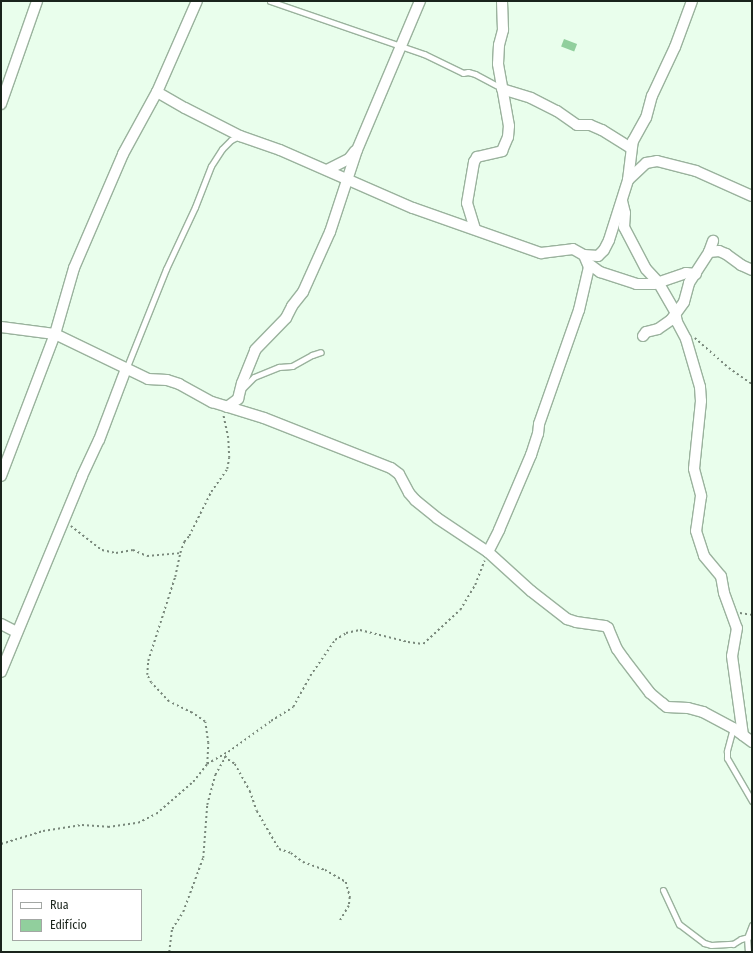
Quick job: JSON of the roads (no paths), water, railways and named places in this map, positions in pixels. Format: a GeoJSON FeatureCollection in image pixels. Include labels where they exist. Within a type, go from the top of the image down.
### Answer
{"type":"FeatureCollection","features":[{"type":"Feature","properties":{"kind":"street"},"geometry":{"type":"LineString","coordinates":[[1,104],[37,1]]}},
{"type":"Feature","properties":{"kind":"street"},"geometry":{"type":"LineString","coordinates":[[1,476],[55,334],[74,268],[123,154],[157,92],[197,1]]}},
{"type":"Feature","properties":{"kind":"street"},"geometry":{"type":"LineString","coordinates":[[223,406],[234,403],[239,394],[255,350],[286,318],[292,306],[303,292],[330,232],[357,150],[402,47],[420,1]]}},
{"type":"Feature","properties":{"kind":"street"},"geometry":{"type":"LineString","coordinates":[[474,229],[467,203],[474,162],[477,156],[502,151],[508,137],[509,126],[498,64],[499,45],[503,30],[502,1]]}},
{"type":"Feature","properties":{"kind":"street"},"geometry":{"type":"LineString","coordinates":[[587,259],[598,256],[604,250],[628,180],[631,148],[635,136],[646,118],[652,96],[675,47],[692,1]]}},
{"type":"Feature","properties":{"kind":"street"},"geometry":{"type":"LineString","coordinates":[[502,89],[531,98],[557,111],[577,125],[590,125],[602,130],[631,148]]}},
{"type":"Feature","properties":{"kind":"street"},"geometry":{"type":"LineString","coordinates":[[157,92],[240,136],[280,150],[413,208],[541,253],[573,249],[587,259],[600,272],[630,284],[649,284],[686,273],[696,274]]}},
{"type":"Feature","properties":{"kind":"street"},"geometry":{"type":"LineString","coordinates":[[327,170],[349,158],[357,150]]}},
{"type":"Feature","properties":{"kind":"street"},"geometry":{"type":"LineString","coordinates":[[628,180],[646,163],[657,161],[696,171],[752,196]]}},
{"type":"Feature","properties":{"kind":"street"},"geometry":{"type":"LineString","coordinates":[[622,201],[625,213],[624,227],[646,268],[658,282],[675,312],[679,325],[683,330],[700,387],[701,401],[694,469],[701,496],[696,531],[704,556],[721,576],[724,593],[737,628],[732,656],[743,735]]}},
{"type":"Feature","properties":{"kind":"street"},"geometry":{"type":"LineString","coordinates":[[643,336],[646,332],[658,329],[664,325],[684,302],[686,291],[709,252],[713,241]]}},
{"type":"Feature","properties":{"kind":"street"},"geometry":{"type":"LineString","coordinates":[[709,252],[719,251],[752,270]]}},
{"type":"Feature","properties":{"kind":"street"},"geometry":{"type":"LineString","coordinates":[[488,552],[499,530],[536,441],[541,419],[581,302],[587,259]]}},
{"type":"Feature","properties":{"kind":"street"},"geometry":{"type":"LineString","coordinates":[[1,327],[55,334],[148,379],[167,380],[179,384],[223,406],[264,418],[391,468],[400,474],[409,493],[415,500],[437,518],[488,552],[567,619],[576,622],[605,626],[608,628],[617,649],[624,659],[650,692],[667,707],[688,708],[703,712],[733,728],[752,742]]}},
{"type":"Feature","properties":{"kind":"street"},"geometry":{"type":"LineString","coordinates":[[1,672],[64,524],[126,369]]}},
{"type":"Feature","properties":{"kind":"street"},"geometry":{"type":"LineString","coordinates":[[1,624],[17,632]]}},
{"type":"Feature","properties":{"kind":"lane"},"geometry":{"type":"LineString","coordinates":[[270,1],[424,54],[463,73],[468,72],[475,74],[502,89]]}},
{"type":"Feature","properties":{"kind":"lane"},"geometry":{"type":"LineString","coordinates":[[126,369],[166,269],[195,207],[211,166],[218,154],[229,141],[240,136]]}},
{"type":"Feature","properties":{"kind":"lane"},"geometry":{"type":"LineString","coordinates":[[239,394],[246,384],[254,377],[278,367],[292,366],[312,355],[321,352]]}},
{"type":"Feature","properties":{"kind":"lane"},"geometry":{"type":"LineString","coordinates":[[733,728],[727,751],[727,758],[752,801]]}},
{"type":"Feature","properties":{"kind":"lane"},"geometry":{"type":"LineString","coordinates":[[663,890],[678,924],[704,943],[711,945],[733,944],[741,938],[750,937]]}},
{"type":"Feature","properties":{"kind":"lane"},"geometry":{"type":"LineString","coordinates":[[748,952],[752,925]]}}]}
